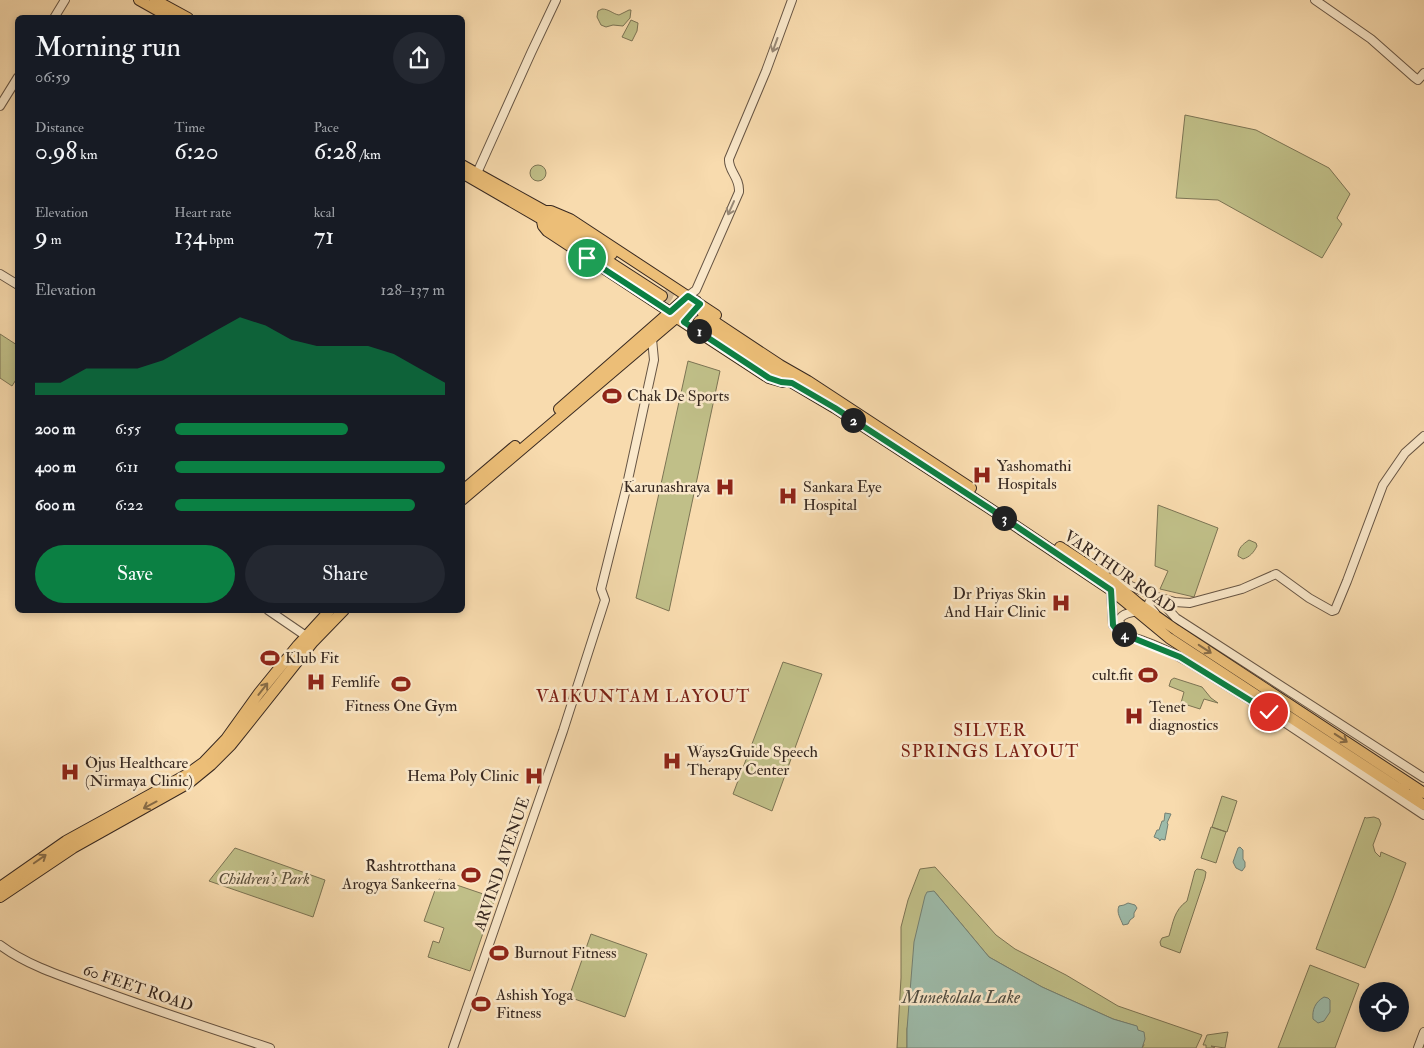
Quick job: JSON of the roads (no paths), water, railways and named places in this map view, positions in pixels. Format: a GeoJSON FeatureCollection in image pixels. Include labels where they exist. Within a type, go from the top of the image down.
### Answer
{"type":"FeatureCollection","features":[{"type":"Feature","properties":{"kind":"main road"},"geometry":{"type":"LineString","coordinates":[[139,0],[181,15]]}},
{"type":"Feature","properties":{"kind":"main road"},"geometry":{"type":"LineString","coordinates":[[154,0],[168,9]]}},
{"type":"Feature","properties":{"kind":"main road"},"geometry":{"type":"LineString","coordinates":[[465,167],[543,216],[557,228],[664,293]]}},
{"type":"Feature","properties":{"kind":"main road"},"geometry":{"type":"LineString","coordinates":[[465,175],[543,216]]}},
{"type":"Feature","properties":{"kind":"main road"},"geometry":{"type":"LineString","coordinates":[[543,216],[551,211],[570,218],[694,298],[786,361],[795,379]]}},
{"type":"Feature","properties":{"kind":"main road"},"geometry":{"type":"LineString","coordinates":[[543,216],[544,226],[547,231],[769,378],[781,382],[795,379]]}},
{"type":"Feature","properties":{"kind":"main road"},"geometry":{"type":"LineString","coordinates":[[465,497],[652,340],[694,298]]}},
{"type":"Feature","properties":{"kind":"main road"},"geometry":{"type":"LineString","coordinates":[[465,488],[564,405],[677,317]]}},
{"type":"Feature","properties":{"kind":"main road"},"geometry":{"type":"LineString","coordinates":[[701,317],[780,365],[795,379]]}},
{"type":"Feature","properties":{"kind":"main road","name":"VARTHUR ROAD"},"geometry":{"type":"LineString","coordinates":[[795,379],[933,462],[1176,630],[1424,793]]}},
{"type":"Feature","properties":{"kind":"main road","name":"VARTHUR ROAD"},"geometry":{"type":"LineString","coordinates":[[1111,585],[1159,631],[1424,805]]}},
{"type":"Feature","properties":{"kind":"main road"},"geometry":{"type":"LineString","coordinates":[[0,887],[66,841],[186,775],[204,762],[231,732],[306,636],[327,613]]}},
{"type":"Feature","properties":{"kind":"main road"},"geometry":{"type":"LineString","coordinates":[[0,897],[73,848],[192,781],[231,745],[313,642],[341,613]]}},
{"type":"Feature","properties":{"kind":"street"},"geometry":{"type":"LineString","coordinates":[[56,15],[65,0]]}},
{"type":"Feature","properties":{"kind":"street"},"geometry":{"type":"LineString","coordinates":[[477,173],[556,0]]}},
{"type":"Feature","properties":{"kind":"street"},"geometry":{"type":"LineString","coordinates":[[694,298],[739,192],[738,180],[728,164],[729,159],[766,71],[792,0]]}},
{"type":"Feature","properties":{"kind":"street"},"geometry":{"type":"LineString","coordinates":[[1315,0],[1371,39],[1418,80],[1424,72]]}},
{"type":"Feature","properties":{"kind":"street"},"geometry":{"type":"LineString","coordinates":[[0,106],[15,82]]}},
{"type":"Feature","properties":{"kind":"street"},"geometry":{"type":"LineString","coordinates":[[0,274],[15,283]]}},
{"type":"Feature","properties":{"kind":"street","name":"ARVIND AVENUE"},"geometry":{"type":"LineString","coordinates":[[453,1048],[566,722],[605,600],[601,588],[626,489],[654,360],[652,340]]}},
{"type":"Feature","properties":{"kind":"street"},"geometry":{"type":"LineString","coordinates":[[1424,436],[1405,453],[1386,479],[1347,581],[1335,610],[1332,612],[1276,574],[1242,589],[1190,603],[1175,602],[1157,597],[1126,584],[1111,585],[1114,627],[1128,636],[1180,657],[1269,712],[1424,815]]}},
{"type":"Feature","properties":{"kind":"street"},"geometry":{"type":"LineString","coordinates":[[1157,597],[1149,603],[1157,616]]}},
{"type":"Feature","properties":{"kind":"street"},"geometry":{"type":"LineString","coordinates":[[1157,597],[1176,618],[1424,778]]}},
{"type":"Feature","properties":{"kind":"street"},"geometry":{"type":"LineString","coordinates":[[1137,611],[1123,615],[1119,624],[1141,640]]}},
{"type":"Feature","properties":{"kind":"street"},"geometry":{"type":"LineString","coordinates":[[272,613],[306,636]]}},
{"type":"Feature","properties":{"kind":"street","name":"60 FEET ROAD"},"geometry":{"type":"LineString","coordinates":[[0,946],[11,954],[49,972],[150,1009],[270,1048]]}},
{"type":"Feature","properties":{"kind":"street"},"geometry":{"type":"LineString","coordinates":[[1418,1048],[1424,1032]]}},
{"type":"Feature","properties":{"kind":"water"},"geometry":{"type":"Polygon","coordinates":[[[1165,813],[1171,814],[1167,823],[1165,840],[1161,839],[1160,841],[1154,837],[1162,821],[1164,821],[1165,813]]]}},
{"type":"Feature","properties":{"kind":"water"},"geometry":{"type":"Polygon","coordinates":[[[1240,847],[1243,850],[1245,862],[1245,867],[1242,871],[1236,868],[1233,862],[1240,847]]]}},
{"type":"Feature","properties":{"kind":"water","name":"Munekolala Lake"},"geometry":{"type":"Polygon","coordinates":[[[934,891],[989,957],[1042,987],[1113,1019],[1137,1026],[1138,1030],[1144,1032],[1145,1039],[1142,1048],[907,1048],[914,942],[925,896],[927,892],[934,891]]]}},
{"type":"Feature","properties":{"kind":"water"},"geometry":{"type":"Polygon","coordinates":[[[1128,903],[1135,905],[1137,908],[1134,917],[1128,924],[1123,925],[1118,909],[1119,906],[1128,903]]]}},
{"type":"Feature","properties":{"kind":"water"},"geometry":{"type":"Polygon","coordinates":[[[1324,997],[1330,1000],[1330,1012],[1324,1021],[1318,1023],[1313,1019],[1313,1012],[1318,1001],[1324,997]]]}},
{"type":"Feature","properties":{"kind":"tunnel"},"geometry":{"type":"LineString","coordinates":[[666,289],[703,314]]}},
{"type":"Feature","properties":{"kind":"tunnel"},"geometry":{"type":"LineString","coordinates":[[662,296],[699,321]]}},
{"type":"Feature","properties":{"kind":"place","name":"Chak De Sports"},"geometry":{"type":"Point","coordinates":[612,396]}},
{"type":"Feature","properties":{"kind":"place","name":"Yashomathi Hospitals"},"geometry":{"type":"Point","coordinates":[982,475]}},
{"type":"Feature","properties":{"kind":"place","name":"Karunashraya"},"geometry":{"type":"Point","coordinates":[725,487]}},
{"type":"Feature","properties":{"kind":"place","name":"Sankara Eye Hospital"},"geometry":{"type":"Point","coordinates":[788,496]}},
{"type":"Feature","properties":{"kind":"place","name":"Dr Priyas Skin And Hair Clinic"},"geometry":{"type":"Point","coordinates":[1061,603]}},
{"type":"Feature","properties":{"kind":"place","name":"Klub Fit"},"geometry":{"type":"Point","coordinates":[270,658]}},
{"type":"Feature","properties":{"kind":"place","name":"cult.fit"},"geometry":{"type":"Point","coordinates":[1148,675]}},
{"type":"Feature","properties":{"kind":"place","name":"Femlife"},"geometry":{"type":"Point","coordinates":[316,682]}},
{"type":"Feature","properties":{"kind":"place","name":"Fitness One Gym"},"geometry":{"type":"Point","coordinates":[401,684]}},
{"type":"Feature","properties":{"kind":"place","name":"Tenet diagnostics"},"geometry":{"type":"Point","coordinates":[1134,716]}},
{"type":"Feature","properties":{"kind":"place","name":"Ways2Guide Speech Therapy Center"},"geometry":{"type":"Point","coordinates":[672,761]}},
{"type":"Feature","properties":{"kind":"place","name":"Ojus Healthcare (Nirmaya Clinic)"},"geometry":{"type":"Point","coordinates":[70,772]}},
{"type":"Feature","properties":{"kind":"place","name":"Hema Poly Clinic"},"geometry":{"type":"Point","coordinates":[534,776]}},
{"type":"Feature","properties":{"kind":"place","name":"Rashtrotthana Arogya Sankeerna"},"geometry":{"type":"Point","coordinates":[471,875]}},
{"type":"Feature","properties":{"kind":"place","name":"Burnout Fitness"},"geometry":{"type":"Point","coordinates":[499,953]}},
{"type":"Feature","properties":{"kind":"place","name":"Ashish Yoga Fitness"},"geometry":{"type":"Point","coordinates":[481,1004]}},
{"type":"Feature","properties":{"kind":"district","name":"VAIKUNTAM LAYOUT"},"geometry":{"type":"Point","coordinates":[643,696]}},
{"type":"Feature","properties":{"kind":"district","name":"SILVER SPRINGS LAYOUT"},"geometry":{"type":"Point","coordinates":[990,740]}},
{"type":"Feature","properties":{"kind":"park label","name":"Children's Park"},"geometry":{"type":"Point","coordinates":[264,879]}}]}
